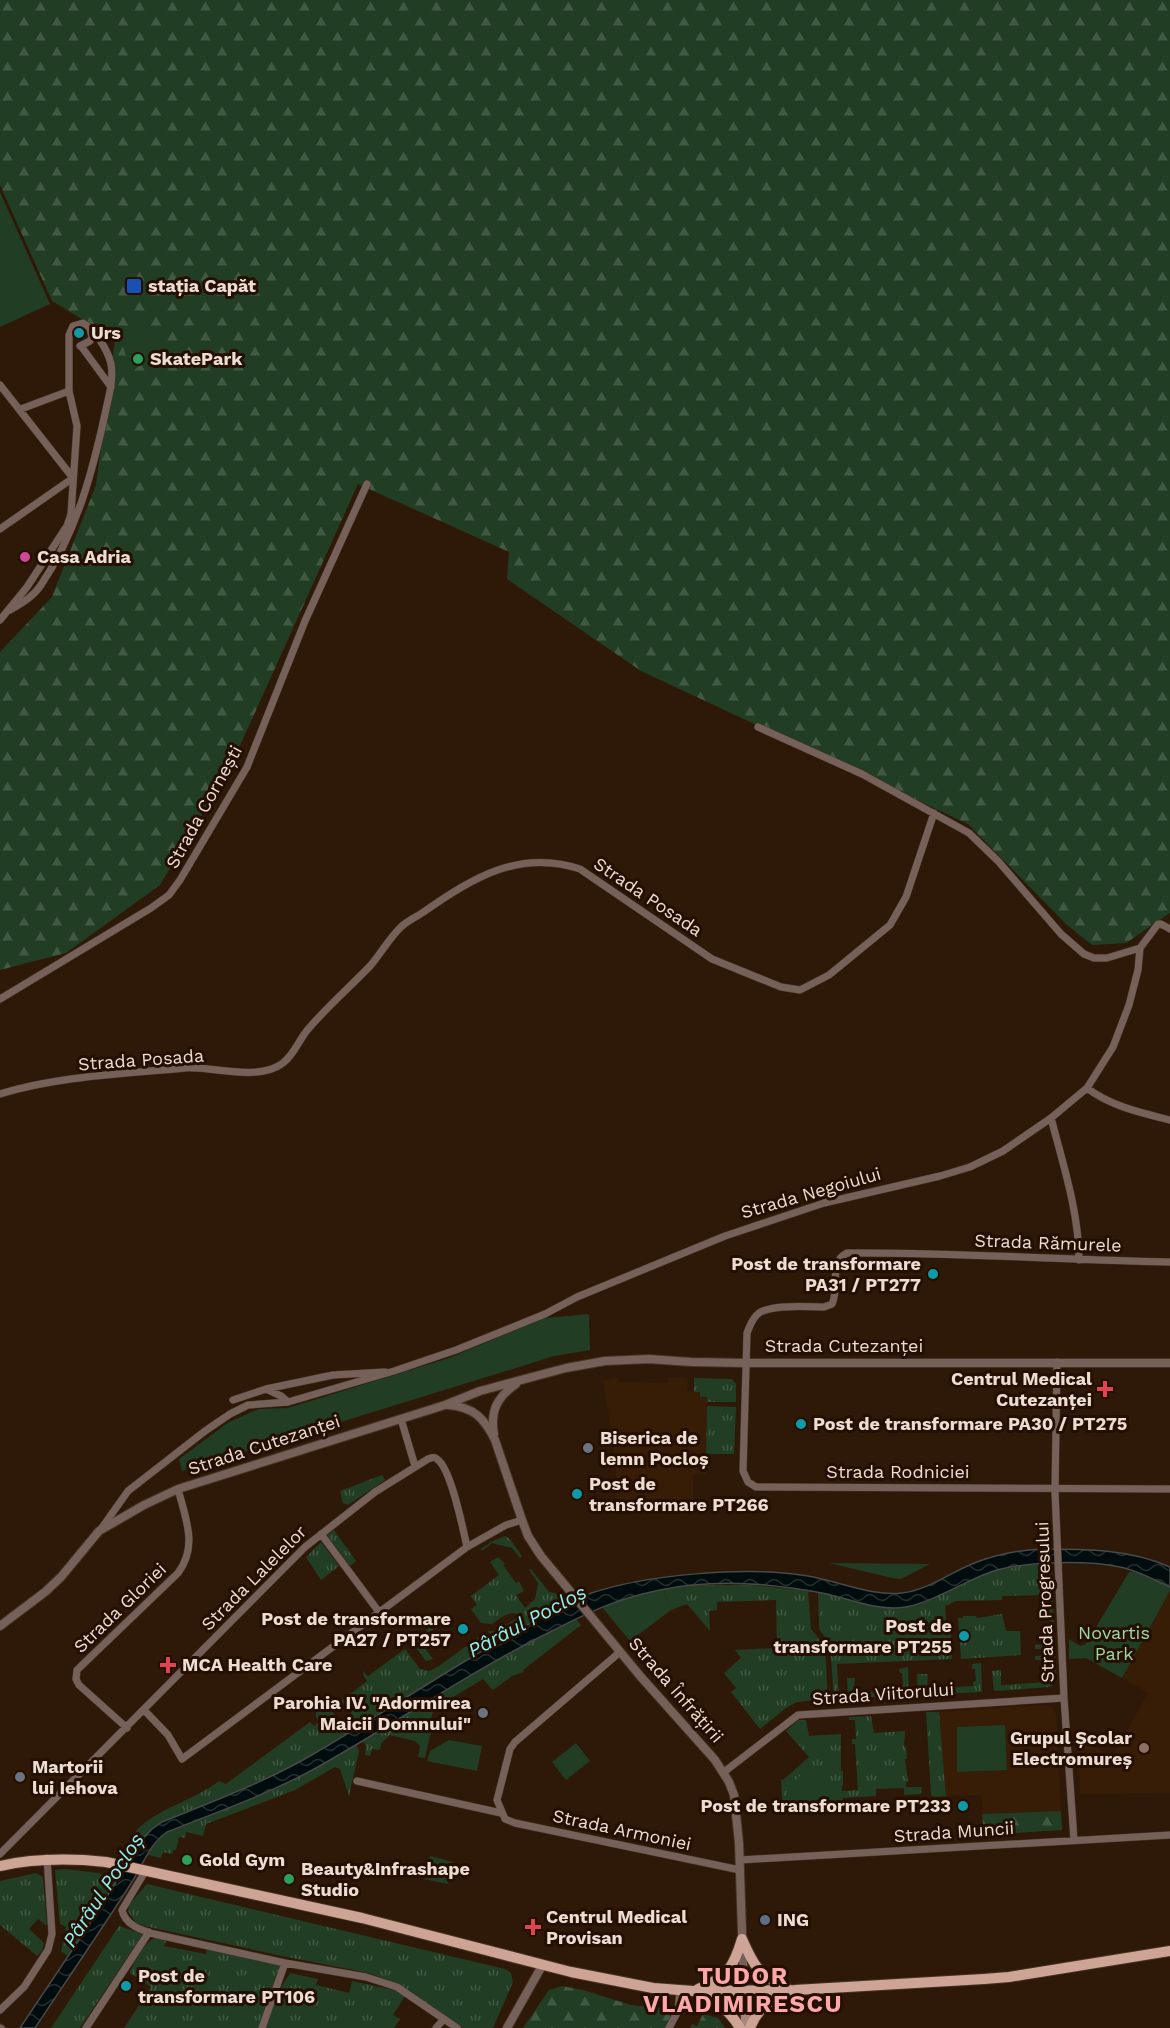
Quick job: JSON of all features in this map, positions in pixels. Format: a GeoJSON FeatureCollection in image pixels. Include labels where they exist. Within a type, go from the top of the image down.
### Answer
{"type":"FeatureCollection","features":[{"type":"Feature","properties":{"kind":"main road"},"geometry":{"type":"LineString","coordinates":[[0,1866],[47,1858],[76,1858],[122,1865],[370,1920],[614,1981],[693,1991],[795,1990],[1009,1977],[1170,1951]]}},
{"type":"Feature","properties":{"kind":"main road"},"geometry":{"type":"LineString","coordinates":[[742,1939],[755,1966],[763,1975],[773,1982],[795,1990]]}},
{"type":"Feature","properties":{"kind":"main road"},"geometry":{"type":"LineString","coordinates":[[693,1991],[715,1982],[728,1973],[736,1960],[742,1939]]}},
{"type":"Feature","properties":{"kind":"main road"},"geometry":{"type":"LineString","coordinates":[[744,1990],[748,2028]]}},
{"type":"Feature","properties":{"kind":"main road"},"geometry":{"type":"LineString","coordinates":[[748,2028],[757,2012],[766,2003],[795,1990]]}},
{"type":"Feature","properties":{"kind":"main road"},"geometry":{"type":"LineString","coordinates":[[693,1991],[722,2006],[740,2028]]}},
{"type":"Feature","properties":{"kind":"street"},"geometry":{"type":"LineString","coordinates":[[0,620],[10,610],[67,525],[71,514],[76,426],[69,391],[69,332],[73,326],[83,323],[90,327],[102,345],[111,365],[111,387],[97,453],[83,501],[72,527],[40,586],[27,601],[10,610]]}},
{"type":"Feature","properties":{"kind":"street"},"geometry":{"type":"LineString","coordinates":[[81,346],[90,341],[92,337],[90,327]]}},
{"type":"Feature","properties":{"kind":"street"},"geometry":{"type":"LineString","coordinates":[[70,340],[81,346],[111,387]]}},
{"type":"Feature","properties":{"kind":"street"},"geometry":{"type":"LineString","coordinates":[[0,385],[73,478]]}},
{"type":"Feature","properties":{"kind":"street"},"geometry":{"type":"LineString","coordinates":[[21,409],[69,391]]}},
{"type":"Feature","properties":{"kind":"street"},"geometry":{"type":"LineString","coordinates":[[0,529],[73,478]]}},
{"type":"Feature","properties":{"kind":"street","name":"Strada Cornești"},"geometry":{"type":"LineString","coordinates":[[0,999],[151,908],[168,895],[180,880],[247,767],[305,621],[367,484]]}},
{"type":"Feature","properties":{"kind":"street"},"geometry":{"type":"LineString","coordinates":[[758,728],[862,774],[969,833],[998,861],[1061,934],[1084,954],[1094,958],[1107,958],[1140,948],[1158,924],[1170,929]]}},
{"type":"Feature","properties":{"kind":"street","name":"Strada Posada"},"geometry":{"type":"LineString","coordinates":[[0,1094],[16,1089],[90,1077],[187,1068],[250,1071],[276,1067],[284,1062],[309,1028],[372,963],[402,926],[459,888],[508,865],[535,861],[565,864],[580,869],[712,959],[781,987],[800,990],[829,975],[890,925],[906,897],[934,813]]}},
{"type":"Feature","properties":{"kind":"street","name":"Strada Negoiului"},"geometry":{"type":"LineString","coordinates":[[0,1626],[53,1585],[99,1531],[128,1491],[230,1414],[248,1405],[288,1402],[393,1372],[545,1314],[577,1297],[725,1236],[824,1203],[970,1167],[1003,1151],[1051,1118],[1087,1088],[1113,1047],[1130,1005],[1138,970],[1140,948]]}},
{"type":"Feature","properties":{"kind":"street"},"geometry":{"type":"LineString","coordinates":[[1087,1088],[1111,1102],[1170,1120]]}},
{"type":"Feature","properties":{"kind":"street"},"geometry":{"type":"LineString","coordinates":[[1051,1118],[1077,1229],[1079,1260]]}},
{"type":"Feature","properties":{"kind":"street","name":"Strada Rămurele"},"geometry":{"type":"LineString","coordinates":[[746,1363],[747,1334],[758,1314],[771,1308],[824,1307],[832,1304],[835,1298],[837,1263],[841,1256],[848,1253],[924,1252],[1170,1262]]}},
{"type":"Feature","properties":{"kind":"street","name":"Strada Cutezanței"},"geometry":{"type":"LineString","coordinates":[[99,1531],[144,1505],[178,1490],[480,1392],[566,1368],[604,1361],[649,1359],[746,1363],[1170,1363]]}},
{"type":"Feature","properties":{"kind":"street","name":"Strada Progresului"},"geometry":{"type":"LineString","coordinates":[[1058,1362],[1055,1488],[1064,1698],[1074,1839]]}},
{"type":"Feature","properties":{"kind":"street","name":"Strada Rodniciei"},"geometry":{"type":"LineString","coordinates":[[746,1363],[743,1471],[748,1482],[756,1487],[1170,1489]]}},
{"type":"Feature","properties":{"kind":"street","name":"Strada Negoiului"},"geometry":{"type":"LineString","coordinates":[[232,1400],[266,1389],[333,1375],[393,1372]]}},
{"type":"Feature","properties":{"kind":"street"},"geometry":{"type":"LineString","coordinates":[[415,1466],[401,1419],[427,1406],[479,1388],[508,1381],[520,1381]]}},
{"type":"Feature","properties":{"kind":"street","name":"Strada Cutezanței"},"geometry":{"type":"LineString","coordinates":[[495,1408],[504,1392],[520,1381]]}},
{"type":"Feature","properties":{"kind":"street"},"geometry":{"type":"LineString","coordinates":[[266,1389],[288,1402]]}},
{"type":"Feature","properties":{"kind":"street"},"geometry":{"type":"LineString","coordinates":[[480,1392],[492,1393],[495,1408],[487,1416],[476,1414],[471,1399],[480,1392]]}},
{"type":"Feature","properties":{"kind":"street","name":"Strada Cutezanței"},"geometry":{"type":"LineString","coordinates":[[445,1405],[462,1406],[476,1414]]}},
{"type":"Feature","properties":{"kind":"street","name":"Strada Înfrățirii"},"geometry":{"type":"LineString","coordinates":[[495,1408],[493,1426],[495,1440]]}},
{"type":"Feature","properties":{"kind":"street","name":"Strada Înfrățirii"},"geometry":{"type":"LineString","coordinates":[[476,1414],[488,1427],[495,1440],[528,1536],[541,1556],[590,1617],[724,1772],[734,1795],[740,1860],[744,1990]]}},
{"type":"Feature","properties":{"kind":"street","name":"Strada Lalelelor"},"geometry":{"type":"LineString","coordinates":[[0,1854],[305,1547],[367,1498],[428,1459],[433,1457],[438,1460],[452,1485],[467,1547]]}},
{"type":"Feature","properties":{"kind":"street","name":"Strada Gloriei"},"geometry":{"type":"LineString","coordinates":[[127,1728],[79,1685],[76,1679],[77,1670],[185,1564],[189,1553],[190,1538],[178,1490]]}},
{"type":"Feature","properties":{"kind":"street"},"geometry":{"type":"LineString","coordinates":[[144,1710],[168,1735],[182,1760],[467,1547],[506,1525],[522,1520]]}},
{"type":"Feature","properties":{"kind":"street"},"geometry":{"type":"LineString","coordinates":[[321,1534],[379,1612]]}},
{"type":"Feature","properties":{"kind":"street"},"geometry":{"type":"LineString","coordinates":[[501,1813],[497,1800],[510,1749],[515,1742],[620,1652]]}},
{"type":"Feature","properties":{"kind":"street","name":"Strada Viitorului"},"geometry":{"type":"LineString","coordinates":[[724,1772],[798,1715],[832,1711],[1064,1698]]}},
{"type":"Feature","properties":{"kind":"street","name":"Strada Armoniei"},"geometry":{"type":"LineString","coordinates":[[357,1781],[501,1813],[505,1819],[515,1823],[740,1870]]}},
{"type":"Feature","properties":{"kind":"street","name":"Strada Muncii"},"geometry":{"type":"LineString","coordinates":[[740,1860],[1170,1835]]}},
{"type":"Feature","properties":{"kind":"street"},"geometry":{"type":"LineString","coordinates":[[0,2010],[24,1987],[46,1956],[51,1939],[47,1858]]}},
{"type":"Feature","properties":{"kind":"street"},"geometry":{"type":"LineString","coordinates":[[146,1870],[122,1910],[128,1922],[149,1932],[285,1963],[362,1976],[397,1987],[457,2028]]}},
{"type":"Feature","properties":{"kind":"street"},"geometry":{"type":"LineString","coordinates":[[86,2028],[149,1932]]}},
{"type":"Feature","properties":{"kind":"street"},"geometry":{"type":"LineString","coordinates":[[262,2028],[285,1963]]}},
{"type":"Feature","properties":{"kind":"street"},"geometry":{"type":"LineString","coordinates":[[507,2028],[543,1964]]}},
{"type":"Feature","properties":{"kind":"street"},"geometry":{"type":"LineString","coordinates":[[669,2028],[678,2011],[680,1990]]}},
{"type":"Feature","properties":{"kind":"street"},"geometry":{"type":"LineString","coordinates":[[436,2028],[444,2019]]}},
{"type":"Feature","properties":{"kind":"shaded area"},"geometry":{"type":"Polygon","coordinates":[[[618,1377],[618,1382],[667,1383],[668,1378],[688,1378],[687,1392],[700,1392],[707,1397],[706,1474],[693,1474],[693,1500],[616,1500],[616,1462],[603,1380],[618,1377]]]}},
{"type":"Feature","properties":{"kind":"shaded area","name":"Grupul Școlar Electromureș"},"geometry":{"type":"Polygon","coordinates":[[[1170,1591],[1170,1793],[1080,1794],[1077,1736],[1112,1757],[1148,1693],[1122,1678],[1170,1591]]]}},
{"type":"Feature","properties":{"kind":"shaded area"},"geometry":{"type":"Polygon","coordinates":[[[1042,1705],[1052,1707],[1056,1715],[1062,1830],[984,1835],[981,1795],[946,1796],[939,1712],[1042,1705]]]}},
{"type":"Feature","properties":{"kind":"green space"},"geometry":{"type":"Polygon","coordinates":[[[0,0],[1170,0],[1170,913],[1126,943],[1092,945],[1067,925],[968,824],[641,671],[507,579],[509,552],[358,484],[230,768],[160,885],[66,953],[0,970],[0,652],[52,597],[96,485],[115,339],[52,301],[0,185],[0,0]]]}},
{"type":"Feature","properties":{"kind":"green space"},"geometry":{"type":"Polygon","coordinates":[[[0,192],[50,304],[0,327],[0,192]]]}},
{"type":"Feature","properties":{"kind":"green space","name":"SkatePark"},"geometry":{"type":"Polygon","coordinates":[[[148,323],[167,346],[131,372],[122,343],[148,323]]]}},
{"type":"Feature","properties":{"kind":"green space"},"geometry":{"type":"Polygon","coordinates":[[[589,1314],[590,1350],[554,1356],[182,1471],[179,1459],[229,1422],[259,1409],[288,1408],[449,1358],[545,1318],[589,1314]]]}},
{"type":"Feature","properties":{"kind":"green space"},"geometry":{"type":"Polygon","coordinates":[[[694,1378],[732,1379],[736,1384],[736,1402],[707,1402],[707,1397],[700,1397],[700,1392],[694,1392],[694,1378]]]}},
{"type":"Feature","properties":{"kind":"green space"},"geometry":{"type":"Polygon","coordinates":[[[707,1406],[736,1407],[734,1454],[706,1454],[707,1406]]]}},
{"type":"Feature","properties":{"kind":"green space"},"geometry":{"type":"Polygon","coordinates":[[[382,1475],[385,1480],[348,1505],[343,1503],[340,1491],[382,1475]]]}},
{"type":"Feature","properties":{"kind":"green space"},"geometry":{"type":"Polygon","coordinates":[[[334,1530],[356,1561],[350,1566],[327,1535],[334,1530]]]}},
{"type":"Feature","properties":{"kind":"green space"},"geometry":{"type":"Polygon","coordinates":[[[505,1536],[510,1539],[522,1556],[520,1558],[512,1548],[492,1543],[482,1551],[481,1549],[491,1542],[505,1536]]]}},
{"type":"Feature","properties":{"kind":"green space"},"geometry":{"type":"Polygon","coordinates":[[[321,1542],[339,1566],[321,1580],[306,1557],[321,1542]]]}},
{"type":"Feature","properties":{"kind":"green space"},"geometry":{"type":"Polygon","coordinates":[[[498,1557],[516,1583],[519,1581],[524,1591],[516,1595],[525,1608],[535,1599],[538,1583],[529,1570],[531,1569],[549,1592],[555,1593],[564,1605],[473,1656],[354,1729],[346,1719],[352,1714],[343,1703],[337,1707],[336,1705],[367,1681],[363,1671],[368,1676],[405,1649],[420,1669],[429,1671],[480,1636],[484,1641],[491,1636],[488,1631],[497,1631],[517,1618],[517,1614],[510,1614],[492,1624],[481,1623],[471,1609],[477,1605],[471,1596],[499,1575],[490,1562],[498,1557]]]}},
{"type":"Feature","properties":{"kind":"green space"},"geometry":{"type":"Polygon","coordinates":[[[829,1563],[930,1564],[901,1579],[829,1563]]]}},
{"type":"Feature","properties":{"kind":"green space"},"geometry":{"type":"Polygon","coordinates":[[[1051,1564],[1055,1649],[1035,1649],[1035,1645],[1050,1644],[1049,1625],[1051,1621],[1049,1621],[1047,1595],[1002,1596],[1002,1600],[956,1601],[945,1606],[946,1620],[950,1621],[952,1659],[837,1664],[839,1699],[834,1699],[830,1644],[819,1629],[818,1592],[926,1602],[993,1571],[1026,1565],[1051,1564]]]}},
{"type":"Feature","properties":{"kind":"green space","name":"Novartis Park"},"geometry":{"type":"Polygon","coordinates":[[[1129,1572],[1135,1572],[1170,1587],[1170,1591],[1122,1678],[1086,1658],[1069,1659],[1069,1639],[1080,1646],[1086,1644],[1129,1572]]]}},
{"type":"Feature","properties":{"kind":"green space"},"geometry":{"type":"Polygon","coordinates":[[[699,1585],[753,1585],[808,1591],[811,1629],[825,1646],[828,1699],[797,1702],[760,1729],[731,1692],[736,1688],[724,1673],[741,1658],[735,1650],[777,1648],[776,1600],[717,1602],[717,1610],[709,1611],[710,1631],[687,1604],[671,1610],[663,1589],[699,1585]]]}},
{"type":"Feature","properties":{"kind":"green space"},"geometry":{"type":"Polygon","coordinates":[[[663,1589],[671,1610],[630,1641],[601,1606],[625,1598],[663,1589]]]}},
{"type":"Feature","properties":{"kind":"green space"},"geometry":{"type":"Polygon","coordinates":[[[1002,1614],[1006,1631],[1020,1631],[1021,1655],[961,1659],[958,1618],[1002,1614]]]}},
{"type":"Feature","properties":{"kind":"green space"},"geometry":{"type":"Polygon","coordinates":[[[576,1619],[581,1625],[523,1670],[524,1672],[512,1676],[493,1690],[483,1679],[390,1735],[381,1743],[380,1750],[372,1749],[370,1756],[365,1755],[366,1746],[363,1741],[482,1668],[576,1619]]]}},
{"type":"Feature","properties":{"kind":"green space"},"geometry":{"type":"Polygon","coordinates":[[[429,1628],[434,1629],[419,1640],[433,1659],[426,1661],[412,1642],[429,1628]]]}},
{"type":"Feature","properties":{"kind":"green space"},"geometry":{"type":"Polygon","coordinates":[[[1055,1655],[1056,1678],[1049,1687],[994,1691],[992,1671],[1001,1670],[1001,1685],[1047,1682],[1047,1678],[1050,1677],[1049,1665],[1046,1665],[1046,1660],[1035,1660],[1035,1656],[1055,1655]]]}},
{"type":"Feature","properties":{"kind":"green space"},"geometry":{"type":"Polygon","coordinates":[[[981,1663],[982,1692],[918,1695],[917,1674],[928,1674],[927,1689],[973,1686],[973,1682],[976,1681],[972,1664],[981,1663]]]}},
{"type":"Feature","properties":{"kind":"green space"},"geometry":{"type":"Polygon","coordinates":[[[908,1667],[909,1695],[848,1698],[847,1678],[855,1678],[854,1693],[900,1690],[900,1686],[903,1685],[902,1673],[899,1669],[908,1667]]]}},
{"type":"Feature","properties":{"kind":"green space"},"geometry":{"type":"Polygon","coordinates":[[[326,1703],[336,1717],[332,1720],[335,1724],[339,1721],[348,1733],[272,1777],[162,1822],[143,1838],[134,1852],[125,1848],[137,1830],[151,1818],[219,1781],[226,1784],[310,1722],[314,1726],[319,1722],[316,1711],[326,1703]]]}},
{"type":"Feature","properties":{"kind":"green space"},"geometry":{"type":"Polygon","coordinates":[[[434,1708],[425,1758],[418,1757],[420,1746],[415,1741],[389,1735],[434,1708]]]}},
{"type":"Feature","properties":{"kind":"green space"},"geometry":{"type":"Polygon","coordinates":[[[926,1712],[939,1712],[946,1796],[931,1795],[926,1712]]]}},
{"type":"Feature","properties":{"kind":"green space"},"geometry":{"type":"Polygon","coordinates":[[[871,1716],[874,1733],[905,1731],[904,1746],[906,1747],[908,1782],[906,1782],[906,1787],[922,1787],[921,1794],[904,1795],[904,1788],[876,1789],[876,1796],[843,1798],[843,1806],[783,1809],[781,1779],[783,1780],[809,1757],[786,1731],[798,1720],[806,1720],[809,1736],[841,1734],[842,1791],[858,1790],[855,1744],[852,1744],[852,1739],[856,1739],[855,1720],[849,1720],[849,1717],[871,1716]]]}},
{"type":"Feature","properties":{"kind":"green space"},"geometry":{"type":"Polygon","coordinates":[[[1005,1725],[1007,1770],[957,1772],[957,1727],[1005,1725]]]}},
{"type":"Feature","properties":{"kind":"green space"},"geometry":{"type":"Polygon","coordinates":[[[449,1740],[482,1746],[477,1771],[427,1761],[430,1751],[449,1740]]]}},
{"type":"Feature","properties":{"kind":"green space"},"geometry":{"type":"Polygon","coordinates":[[[576,1743],[590,1761],[566,1780],[552,1762],[576,1743]]]}},
{"type":"Feature","properties":{"kind":"green space"},"geometry":{"type":"Polygon","coordinates":[[[356,1745],[359,1751],[349,1796],[340,1769],[335,1767],[295,1790],[206,1824],[203,1836],[186,1832],[185,1838],[179,1837],[176,1850],[173,1850],[172,1854],[163,1852],[161,1858],[148,1855],[153,1845],[167,1832],[278,1788],[356,1745]]]}},
{"type":"Feature","properties":{"kind":"green space"},"geometry":{"type":"Polygon","coordinates":[[[809,1768],[832,1799],[791,1801],[790,1785],[809,1768]]]}},
{"type":"Feature","properties":{"kind":"green space"},"geometry":{"type":"Polygon","coordinates":[[[1061,1811],[1062,1830],[984,1835],[982,1814],[1061,1811]]]}},
{"type":"Feature","properties":{"kind":"green space"},"geometry":{"type":"Polygon","coordinates":[[[430,1856],[453,1862],[448,1884],[424,1879],[430,1856]]]}},
{"type":"Feature","properties":{"kind":"green space"},"geometry":{"type":"Polygon","coordinates":[[[55,1870],[98,1873],[118,1880],[68,1956],[61,1951],[66,1927],[60,1924],[55,1870]]]}},
{"type":"Feature","properties":{"kind":"green space"},"geometry":{"type":"Polygon","coordinates":[[[36,1873],[43,1877],[47,1926],[38,1919],[29,1929],[44,1943],[42,1951],[37,1956],[0,1925],[0,1881],[36,1873]]]}},
{"type":"Feature","properties":{"kind":"green space"},"geometry":{"type":"Polygon","coordinates":[[[147,1884],[505,1969],[511,1973],[513,1982],[493,2028],[462,2028],[395,1983],[369,1973],[136,1923],[128,1911],[129,1905],[147,1884]]]}},
{"type":"Feature","properties":{"kind":"green space"},"geometry":{"type":"Polygon","coordinates":[[[119,1926],[143,1934],[80,2028],[51,2028],[119,1926]]]}},
{"type":"Feature","properties":{"kind":"green space"},"geometry":{"type":"Polygon","coordinates":[[[160,1937],[167,1939],[164,1946],[206,1954],[207,1947],[281,1966],[259,2028],[124,2028],[151,1987],[130,1973],[137,1956],[145,1945],[160,1937]]]}},
{"type":"Feature","properties":{"kind":"green space"},"geometry":{"type":"Polygon","coordinates":[[[290,1973],[318,1979],[316,1985],[349,1993],[352,1981],[394,1990],[405,1996],[393,2015],[400,2019],[394,2028],[265,2028],[278,1992],[290,1973]]]}},
{"type":"Feature","properties":{"kind":"green space"},"geometry":{"type":"Polygon","coordinates":[[[562,1986],[631,2005],[668,2009],[671,2011],[672,2018],[665,2028],[523,2028],[549,1990],[562,1986]]]}},
{"type":"Feature","properties":{"kind":"green space"},"geometry":{"type":"Polygon","coordinates":[[[703,2014],[718,2018],[725,2028],[690,2028],[692,2024],[697,2026],[703,2014]]]}},
{"type":"Feature","properties":{"kind":"water","name":"Pârâul Pocloș"},"geometry":{"type":"Polygon","coordinates":[[[1042,1549],[1107,1551],[1155,1561],[1170,1567],[1170,1587],[1126,1568],[1090,1563],[1055,1563],[1005,1568],[991,1572],[928,1600],[906,1607],[885,1608],[822,1593],[782,1587],[720,1583],[660,1590],[616,1602],[577,1618],[490,1664],[298,1777],[167,1832],[155,1843],[130,1885],[35,2028],[20,2028],[95,1916],[143,1838],[152,1829],[162,1822],[237,1792],[292,1766],[335,1742],[481,1651],[576,1599],[636,1582],[727,1572],[784,1573],[819,1578],[880,1593],[902,1593],[922,1588],[985,1559],[1042,1549]]]}},
{"type":"Feature","properties":{"kind":"place","name":"stația Capăt"},"geometry":{"type":"Point","coordinates":[134,286]}},
{"type":"Feature","properties":{"kind":"place","name":"Urs"},"geometry":{"type":"Point","coordinates":[79,333]}},
{"type":"Feature","properties":{"kind":"place","name":"SkatePark"},"geometry":{"type":"Point","coordinates":[138,359]}},
{"type":"Feature","properties":{"kind":"place","name":"Casa Adria"},"geometry":{"type":"Point","coordinates":[25,557]}},
{"type":"Feature","properties":{"kind":"place","name":"Post de transformare PA31 / PT277"},"geometry":{"type":"Point","coordinates":[933,1274]}},
{"type":"Feature","properties":{"kind":"place","name":"Centrul Medical Cutezanței"},"geometry":{"type":"Point","coordinates":[1105,1389]}},
{"type":"Feature","properties":{"kind":"place","name":"Post de transformare PA30 / PT275"},"geometry":{"type":"Point","coordinates":[801,1424]}},
{"type":"Feature","properties":{"kind":"place","name":"Biserica de lemn Pocloș"},"geometry":{"type":"Point","coordinates":[588,1448]}},
{"type":"Feature","properties":{"kind":"place","name":"Post de transformare PT266"},"geometry":{"type":"Point","coordinates":[577,1494]}},
{"type":"Feature","properties":{"kind":"place","name":"Post de transformare PA27 / PT257"},"geometry":{"type":"Point","coordinates":[463,1629]}},
{"type":"Feature","properties":{"kind":"place","name":"Post de transformare PT255"},"geometry":{"type":"Point","coordinates":[964,1636]}},
{"type":"Feature","properties":{"kind":"place","name":"MCA Health Care"},"geometry":{"type":"Point","coordinates":[168,1665]}},
{"type":"Feature","properties":{"kind":"place","name":"Parohia IV. \"Adormirea Maicii Domnului\""},"geometry":{"type":"Point","coordinates":[483,1713]}},
{"type":"Feature","properties":{"kind":"place","name":"Grupul Școlar Electromureș"},"geometry":{"type":"Point","coordinates":[1144,1748]}},
{"type":"Feature","properties":{"kind":"place","name":"Martorii lui Iehova"},"geometry":{"type":"Point","coordinates":[20,1777]}},
{"type":"Feature","properties":{"kind":"place","name":"Post de transformare PT233"},"geometry":{"type":"Point","coordinates":[963,1806]}},
{"type":"Feature","properties":{"kind":"place","name":"Gold Gym"},"geometry":{"type":"Point","coordinates":[187,1860]}},
{"type":"Feature","properties":{"kind":"place","name":"Beauty&Infrashape Studio"},"geometry":{"type":"Point","coordinates":[289,1879]}},
{"type":"Feature","properties":{"kind":"place","name":"ING"},"geometry":{"type":"Point","coordinates":[765,1920]}},
{"type":"Feature","properties":{"kind":"place","name":"Centrul Medical Provisan"},"geometry":{"type":"Point","coordinates":[533,1927]}},
{"type":"Feature","properties":{"kind":"place","name":"Post de transformare PT106"},"geometry":{"type":"Point","coordinates":[126,1986]}},
{"type":"Feature","properties":{"kind":"district","name":"TUDOR VLADIMIRESCU"},"geometry":{"type":"Point","coordinates":[743,1990]}}]}
